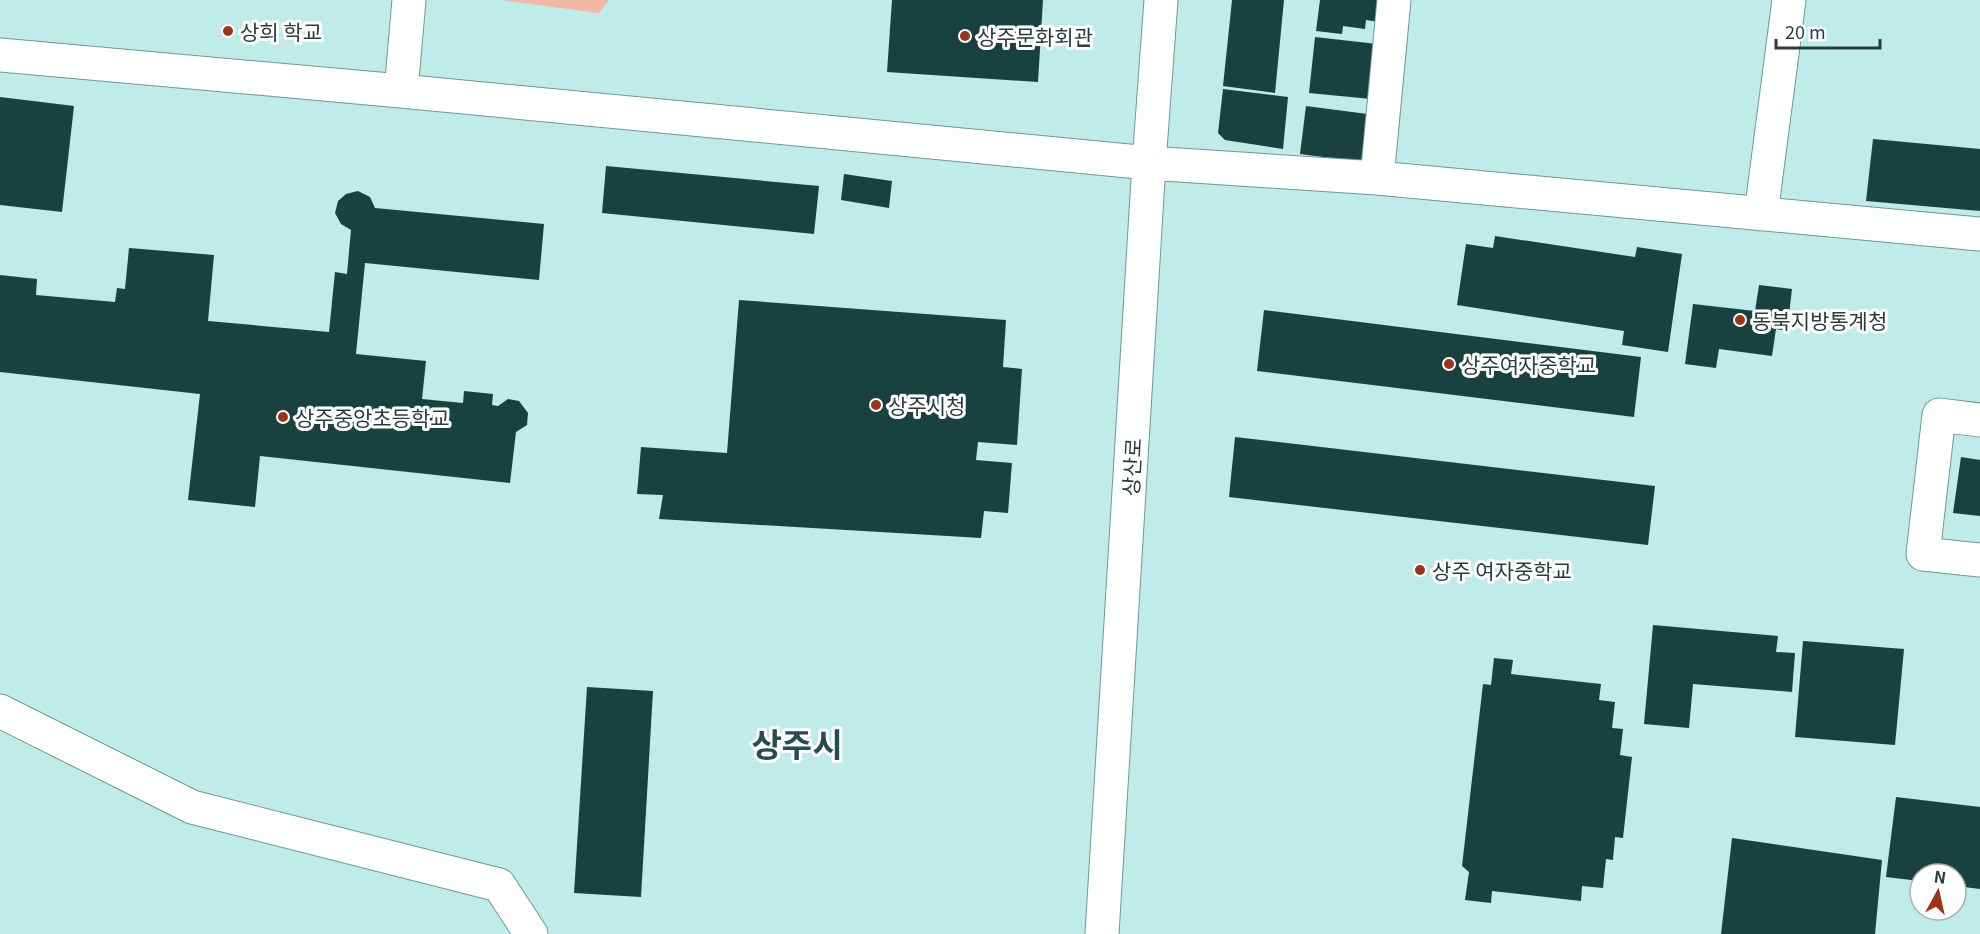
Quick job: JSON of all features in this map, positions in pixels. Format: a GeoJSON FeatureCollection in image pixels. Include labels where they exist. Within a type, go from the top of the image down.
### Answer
{"type":"FeatureCollection","features":[{"type":"Feature","properties":{"kind":"street"},"geometry":{"type":"LineString","coordinates":[[401,91],[409,0]]}},
{"type":"Feature","properties":{"kind":"street","name":"상산로"},"geometry":{"type":"LineString","coordinates":[[1102,934],[1161,0]]}},
{"type":"Feature","properties":{"kind":"street"},"geometry":{"type":"LineString","coordinates":[[1377,178],[1394,0]]}},
{"type":"Feature","properties":{"kind":"street"},"geometry":{"type":"LineString","coordinates":[[1761,214],[1789,0]]}},
{"type":"Feature","properties":{"kind":"street"},"geometry":{"type":"LineString","coordinates":[[0,55],[1149,163],[1377,178],[1980,234]]}},
{"type":"Feature","properties":{"kind":"street"},"geometry":{"type":"LineString","coordinates":[[1980,420],[1938,415],[1923,554],[1980,560]]}},
{"type":"Feature","properties":{"kind":"street"},"geometry":{"type":"LineString","coordinates":[[0,711],[192,807],[500,885],[531,934]]}},
{"type":"Feature","properties":{"kind":"shaded area"},"geometry":{"type":"Polygon","coordinates":[[[500,0],[609,0],[599,13],[500,0]]]}},
{"type":"Feature","properties":{"kind":"building","name":"상주문화회관"},"geometry":{"type":"Polygon","coordinates":[[[892,0],[1043,0],[1038,82],[887,72],[892,0]]]}},
{"type":"Feature","properties":{"kind":"building"},"geometry":{"type":"Polygon","coordinates":[[[1232,0],[1284,0],[1275,93],[1223,86],[1232,0]]]}},
{"type":"Feature","properties":{"kind":"building"},"geometry":{"type":"Polygon","coordinates":[[[1320,0],[1382,0],[1379,22],[1366,20],[1365,29],[1343,26],[1342,34],[1316,31],[1320,0]]]}},
{"type":"Feature","properties":{"kind":"building"},"geometry":{"type":"Polygon","coordinates":[[[1315,37],[1377,44],[1371,99],[1309,93],[1315,37]]]}},
{"type":"Feature","properties":{"kind":"building"},"geometry":{"type":"Polygon","coordinates":[[[1223,89],[1288,97],[1283,149],[1225,140],[1218,133],[1223,89]]]}},
{"type":"Feature","properties":{"kind":"building"},"geometry":{"type":"Polygon","coordinates":[[[0,97],[74,106],[62,212],[0,205],[0,97]]]}},
{"type":"Feature","properties":{"kind":"building"},"geometry":{"type":"Polygon","coordinates":[[[1306,106],[1375,115],[1369,163],[1300,154],[1306,106]]]}},
{"type":"Feature","properties":{"kind":"building"},"geometry":{"type":"Polygon","coordinates":[[[1873,139],[1980,149],[1980,211],[1866,201],[1873,139]]]}},
{"type":"Feature","properties":{"kind":"building"},"geometry":{"type":"Polygon","coordinates":[[[606,166],[819,186],[814,234],[602,213],[606,166]]]}},
{"type":"Feature","properties":{"kind":"building"},"geometry":{"type":"Polygon","coordinates":[[[844,174],[892,181],[889,208],[841,200],[844,174]]]}},
{"type":"Feature","properties":{"kind":"building"},"geometry":{"type":"Polygon","coordinates":[[[358,191],[370,197],[375,208],[544,224],[539,280],[365,263],[356,354],[426,361],[422,399],[463,403],[464,391],[493,394],[492,405],[498,406],[508,399],[519,401],[528,413],[527,425],[516,432],[510,483],[260,456],[255,507],[188,500],[200,394],[0,372],[0,275],[37,279],[36,295],[115,302],[117,288],[125,289],[129,248],[214,255],[208,321],[329,332],[335,272],[347,274],[351,230],[341,224],[335,213],[338,201],[346,194],[358,191]]]}},
{"type":"Feature","properties":{"kind":"building"},"geometry":{"type":"Polygon","coordinates":[[[1495,236],[1635,257],[1637,247],[1682,254],[1668,352],[1622,345],[1624,331],[1457,305],[1466,244],[1493,248],[1495,236]]]}},
{"type":"Feature","properties":{"kind":"building","name":"동북지방통계청"},"geometry":{"type":"Polygon","coordinates":[[[1759,285],[1792,289],[1787,331],[1776,329],[1772,356],[1719,349],[1716,368],[1685,364],[1693,304],[1755,311],[1759,285]]]}},
{"type":"Feature","properties":{"kind":"building","name":"상주시청"},"geometry":{"type":"Polygon","coordinates":[[[739,300],[1006,320],[1003,367],[1022,369],[1017,445],[978,442],[976,460],[1012,463],[1008,513],[984,511],[981,538],[659,519],[663,495],[637,494],[641,447],[727,453],[739,300]]]}},
{"type":"Feature","properties":{"kind":"building","name":"상주여자중학교"},"geometry":{"type":"Polygon","coordinates":[[[1264,310],[1641,357],[1634,417],[1257,371],[1264,310]]]}},
{"type":"Feature","properties":{"kind":"building"},"geometry":{"type":"Polygon","coordinates":[[[1235,437],[1655,486],[1648,545],[1229,497],[1235,437]]]}},
{"type":"Feature","properties":{"kind":"building"},"geometry":{"type":"Polygon","coordinates":[[[1961,457],[1980,460],[1980,516],[1953,513],[1961,457]]]}},
{"type":"Feature","properties":{"kind":"building"},"geometry":{"type":"Polygon","coordinates":[[[1653,625],[1778,636],[1776,652],[1795,653],[1792,692],[1693,684],[1689,728],[1644,724],[1653,625]]]}},
{"type":"Feature","properties":{"kind":"building"},"geometry":{"type":"Polygon","coordinates":[[[1803,641],[1904,649],[1895,745],[1795,737],[1803,641]]]}},
{"type":"Feature","properties":{"kind":"building"},"geometry":{"type":"Polygon","coordinates":[[[1494,658],[1513,660],[1511,674],[1601,684],[1599,700],[1615,702],[1612,728],[1623,729],[1620,755],[1632,757],[1623,838],[1615,837],[1613,860],[1606,859],[1603,888],[1582,886],[1581,901],[1492,891],[1491,903],[1465,900],[1469,872],[1462,866],[1483,684],[1491,685],[1494,658]]]}},
{"type":"Feature","properties":{"kind":"building"},"geometry":{"type":"Polygon","coordinates":[[[587,687],[653,691],[641,897],[574,893],[587,687]]]}},
{"type":"Feature","properties":{"kind":"building"},"geometry":{"type":"Polygon","coordinates":[[[1896,797],[1980,807],[1980,889],[1968,888],[1968,862],[1908,862],[1908,880],[1886,877],[1896,797]]]}},
{"type":"Feature","properties":{"kind":"building"},"geometry":{"type":"Polygon","coordinates":[[[1732,838],[1882,860],[1875,934],[1721,934],[1732,838]]]}},
{"type":"Feature","properties":{"kind":"place","name":"상희 학교"},"geometry":{"type":"Point","coordinates":[228,31]}},
{"type":"Feature","properties":{"kind":"place","name":"상주문화회관"},"geometry":{"type":"Point","coordinates":[965,36]}},
{"type":"Feature","properties":{"kind":"place","name":"동북지방통계청"},"geometry":{"type":"Point","coordinates":[1740,320]}},
{"type":"Feature","properties":{"kind":"place","name":"상주여자중학교"},"geometry":{"type":"Point","coordinates":[1449,364]}},
{"type":"Feature","properties":{"kind":"place","name":"상주시청"},"geometry":{"type":"Point","coordinates":[876,405]}},
{"type":"Feature","properties":{"kind":"place","name":"상주중앙초등학교"},"geometry":{"type":"Point","coordinates":[283,417]}},
{"type":"Feature","properties":{"kind":"place","name":"상주 여자중학교"},"geometry":{"type":"Point","coordinates":[1420,570]}},
{"type":"Feature","properties":{"kind":"district","name":"상주시"},"geometry":{"type":"Point","coordinates":[797,743]}}]}
